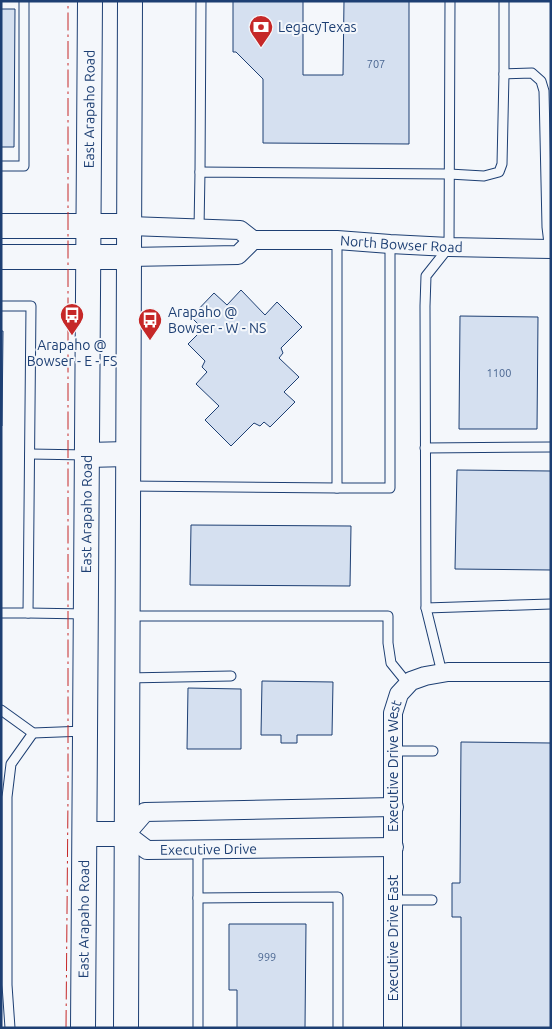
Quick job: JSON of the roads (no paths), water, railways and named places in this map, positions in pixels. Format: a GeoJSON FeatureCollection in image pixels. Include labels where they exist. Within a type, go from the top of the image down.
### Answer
{"type":"FeatureCollection","features":[{"type":"Feature","properties":{"kind":"main road","name":"East Arapaho Road"},"geometry":{"type":"LineString","coordinates":[[83,1028],[90,1]]}},
{"type":"Feature","properties":{"kind":"main road"},"geometry":{"type":"LineString","coordinates":[[126,1028],[130,1]]}},
{"type":"Feature","properties":{"kind":"main road","name":"North Bowser Road"},"geometry":{"type":"LineString","coordinates":[[1,226],[130,226]]}},
{"type":"Feature","properties":{"kind":"main road"},"geometry":{"type":"LineString","coordinates":[[1,257],[129,257]]}},
{"type":"Feature","properties":{"kind":"main road"},"geometry":{"type":"LineString","coordinates":[[87,455],[128,454]]}},
{"type":"Feature","properties":{"kind":"main road"},"geometry":{"type":"LineString","coordinates":[[85,834],[126,834]]}},
{"type":"Feature","properties":{"kind":"street","name":"North Bowser Road"},"geometry":{"type":"LineString","coordinates":[[130,226],[240,230],[253,240],[338,240],[550,251]]}},
{"type":"Feature","properties":{"kind":"street"},"geometry":{"type":"LineString","coordinates":[[129,257],[238,255],[253,240]]}},
{"type":"Feature","properties":{"kind":"street","name":"Executive Drive West"},"geometry":{"type":"LineString","coordinates":[[394,848],[393,713],[399,694],[411,681],[425,676],[448,672],[551,672]]}},
{"type":"Feature","properties":{"kind":"street"},"geometry":{"type":"LineString","coordinates":[[126,834],[145,812],[394,807]]}},
{"type":"Feature","properties":{"kind":"street","name":"Executive Drive"},"geometry":{"type":"LineString","coordinates":[[126,834],[147,850],[394,848]]}},
{"type":"Feature","properties":{"kind":"street","name":"Executive Drive East"},"geometry":{"type":"LineString","coordinates":[[393,1028],[394,848]]}},
{"type":"Feature","properties":{"kind":"lane"},"geometry":{"type":"LineString","coordinates":[[1,166],[24,166],[24,1]]}},
{"type":"Feature","properties":{"kind":"lane"},"geometry":{"type":"LineString","coordinates":[[199,228],[201,1]]}},
{"type":"Feature","properties":{"kind":"lane"},"geometry":{"type":"LineString","coordinates":[[442,673],[426,608],[425,306],[426,276],[450,247],[450,1]]}},
{"type":"Feature","properties":{"kind":"lane"},"geometry":{"type":"LineString","coordinates":[[200,172],[450,174],[484,176],[499,172],[502,164],[504,1]]}},
{"type":"Feature","properties":{"kind":"lane"},"geometry":{"type":"LineString","coordinates":[[504,74],[532,73],[541,81],[544,91],[547,228],[550,251]]}},
{"type":"Feature","properties":{"kind":"lane"},"geometry":{"type":"LineString","coordinates":[[337,488],[338,240]]}},
{"type":"Feature","properties":{"kind":"lane"},"geometry":{"type":"LineString","coordinates":[[128,486],[390,488],[390,244]]}},
{"type":"Feature","properties":{"kind":"lane"},"geometry":{"type":"LineString","coordinates":[[1,306],[31,306],[28,613]]}},
{"type":"Feature","properties":{"kind":"lane"},"geometry":{"type":"LineString","coordinates":[[425,448],[551,447]]}},
{"type":"Feature","properties":{"kind":"lane"},"geometry":{"type":"LineString","coordinates":[[30,454],[87,455]]}},
{"type":"Feature","properties":{"kind":"lane"},"geometry":{"type":"LineString","coordinates":[[426,608],[551,604]]}},
{"type":"Feature","properties":{"kind":"lane"},"geometry":{"type":"LineString","coordinates":[[1,613],[86,614]]}},
{"type":"Feature","properties":{"kind":"lane"},"geometry":{"type":"LineString","coordinates":[[127,616],[388,616],[388,643],[391,663],[408,684]]}},
{"type":"Feature","properties":{"kind":"lane"},"geometry":{"type":"LineString","coordinates":[[127,678],[232,676]]}},
{"type":"Feature","properties":{"kind":"lane"},"geometry":{"type":"LineString","coordinates":[[1,710],[33,733],[85,731]]}},
{"type":"Feature","properties":{"kind":"lane"},"geometry":{"type":"LineString","coordinates":[[10,1028],[6,985],[8,798],[11,764],[33,733]]}},
{"type":"Feature","properties":{"kind":"lane"},"geometry":{"type":"LineString","coordinates":[[393,751],[433,751]]}},
{"type":"Feature","properties":{"kind":"lane"},"geometry":{"type":"LineString","coordinates":[[198,850],[198,1028]]}},
{"type":"Feature","properties":{"kind":"lane"},"geometry":{"type":"LineString","coordinates":[[198,898],[338,897],[338,1028]]}},
{"type":"Feature","properties":{"kind":"lane"},"geometry":{"type":"LineString","coordinates":[[394,900],[432,900]]}},
{"type":"Feature","properties":{"kind":"place","name":"LegacyTexas"},"geometry":{"type":"Point","coordinates":[261,48]}},
{"type":"Feature","properties":{"kind":"place","name":"Arapaho @ Bowser - E - FS"},"geometry":{"type":"Point","coordinates":[72,336]}},
{"type":"Feature","properties":{"kind":"place","name":"Arapaho @ Bowser - W - NS"},"geometry":{"type":"Point","coordinates":[150,341]}}]}
